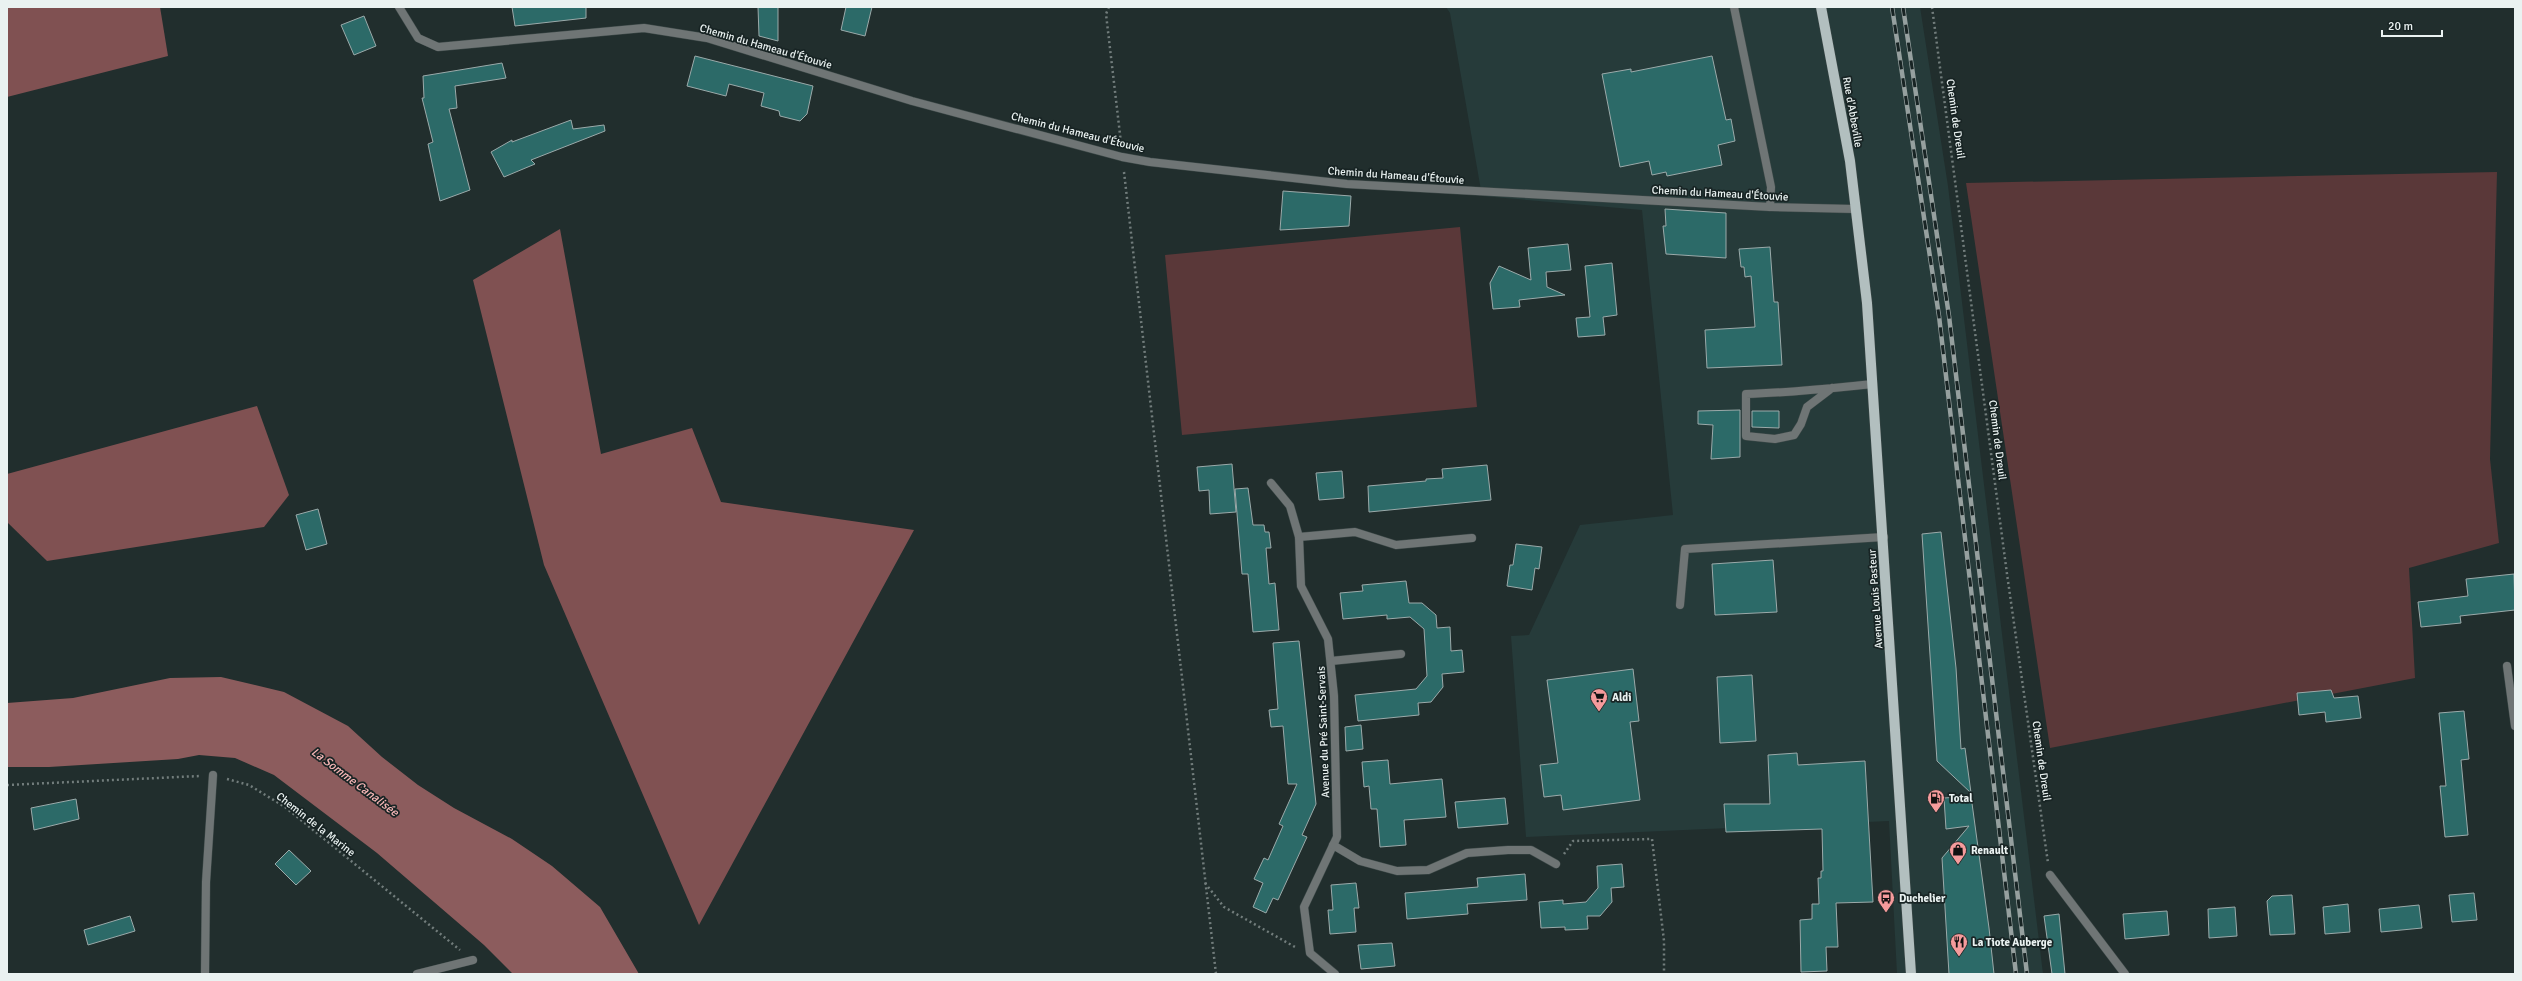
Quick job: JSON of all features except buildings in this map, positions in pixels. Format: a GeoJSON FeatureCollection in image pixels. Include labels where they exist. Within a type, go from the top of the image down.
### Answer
{"type":"FeatureCollection","features":[{"type":"Feature","properties":{"kind":"main road","name":"Rue d'Abbeville"},"geometry":{"type":"LineString","coordinates":[[1822,7],[1840,104],[1857,222]]}},
{"type":"Feature","properties":{"kind":"main road","name":"Avenue Louis Pasteur"},"geometry":{"type":"LineString","coordinates":[[1857,222],[1873,384],[1884,537],[1911,974]]}},
{"type":"Feature","properties":{"kind":"street","name":"Chemin du Hameau d'Étouvie"},"geometry":{"type":"LineString","coordinates":[[399,7],[418,38],[438,47],[644,28],[707,38],[912,101],[1122,157],[1150,162],[1347,184],[1770,207],[1855,209]]}},
{"type":"Feature","properties":{"kind":"street"},"geometry":{"type":"LineString","coordinates":[[1734,7],[1771,187],[1770,207]]}},
{"type":"Feature","properties":{"kind":"street"},"geometry":{"type":"LineString","coordinates":[[1832,388],[1807,407],[1801,424],[1794,435],[1775,439],[1746,436],[1746,394],[1783,393],[1832,388],[1873,384]]}},
{"type":"Feature","properties":{"kind":"street","name":"Avenue du Pré Saint-Servais"},"geometry":{"type":"LineString","coordinates":[[1271,483],[1290,506],[1299,537],[1301,586],[1328,639],[1331,661],[1337,837],[1304,907],[1310,953]]}},
{"type":"Feature","properties":{"kind":"street"},"geometry":{"type":"LineString","coordinates":[[1299,537],[1355,532],[1396,545],[1472,538]]}},
{"type":"Feature","properties":{"kind":"street"},"geometry":{"type":"LineString","coordinates":[[1680,605],[1685,549],[1884,537]]}},
{"type":"Feature","properties":{"kind":"street"},"geometry":{"type":"LineString","coordinates":[[1331,661],[1400,654]]}},
{"type":"Feature","properties":{"kind":"street"},"geometry":{"type":"LineString","coordinates":[[2507,666],[2515,726]]}},
{"type":"Feature","properties":{"kind":"street"},"geometry":{"type":"LineString","coordinates":[[205,974],[206,874],[213,775]]}},
{"type":"Feature","properties":{"kind":"street"},"geometry":{"type":"LineString","coordinates":[[1333,845],[1360,861],[1397,871],[1428,870],[1467,853],[1508,850],[1531,850],[1556,864]]}},
{"type":"Feature","properties":{"kind":"street"},"geometry":{"type":"LineString","coordinates":[[2050,875],[2125,974]]}},
{"type":"Feature","properties":{"kind":"street"},"geometry":{"type":"LineString","coordinates":[[1310,953],[1335,974]]}},
{"type":"Feature","properties":{"kind":"street"},"geometry":{"type":"LineString","coordinates":[[417,974],[473,960]]}},
{"type":"Feature","properties":{"kind":"path"},"geometry":{"type":"LineString","coordinates":[[1109,7],[1106,14],[1216,974]]}},
{"type":"Feature","properties":{"kind":"path","name":"Chemin de Dreuil"},"geometry":{"type":"LineString","coordinates":[[1932,7],[2007,574],[2050,875]]}},
{"type":"Feature","properties":{"kind":"path","name":"Chemin de la Marine"},"geometry":{"type":"LineString","coordinates":[[7,785],[213,775],[249,785],[286,807],[473,960]]}},
{"type":"Feature","properties":{"kind":"path"},"geometry":{"type":"LineString","coordinates":[[1556,864],[1573,841],[1652,839],[1664,941],[1664,974]]}},
{"type":"Feature","properties":{"kind":"path"},"geometry":{"type":"LineString","coordinates":[[1205,883],[1224,907],[1310,953]]}},
{"type":"Feature","properties":{"kind":"shaded area"},"geometry":{"type":"Polygon","coordinates":[[[7,7],[160,7],[168,56],[7,97],[7,7]]]}},
{"type":"Feature","properties":{"kind":"shaded area"},"geometry":{"type":"Polygon","coordinates":[[[1446,7],[1920,7],[1948,186],[2043,974],[1897,974],[1889,821],[1526,837],[1511,636],[1529,635],[1580,525],[1673,515],[1642,210],[1482,196],[1450,13],[1446,7]]]}},
{"type":"Feature","properties":{"kind":"shaded area"},"geometry":{"type":"Polygon","coordinates":[[[2497,172],[2490,459],[2499,543],[2409,568],[2415,678],[2050,748],[1966,183],[2497,172]]]}},
{"type":"Feature","properties":{"kind":"shaded area"},"geometry":{"type":"Polygon","coordinates":[[[1460,227],[1477,407],[1182,435],[1165,255],[1460,227]]]}},
{"type":"Feature","properties":{"kind":"shaded area"},"geometry":{"type":"Polygon","coordinates":[[[560,229],[601,454],[692,428],[721,502],[914,530],[699,925],[544,565],[473,280],[560,229]]]}},
{"type":"Feature","properties":{"kind":"shaded area"},"geometry":{"type":"Polygon","coordinates":[[[257,406],[289,495],[264,527],[47,561],[7,522],[7,474],[257,406]]]}},
{"type":"Feature","properties":{"kind":"water","name":"La Somme Canalisée"},"geometry":{"type":"Polygon","coordinates":[[[221,677],[284,692],[348,726],[382,757],[418,785],[454,808],[512,839],[552,866],[600,907],[639,974],[513,974],[484,945],[377,853],[274,775],[235,758],[199,755],[178,759],[49,767],[7,767],[7,703],[73,698],[170,678],[221,677]]]}},
{"type":"Feature","properties":{"kind":"railway"},"geometry":{"type":"LineString","coordinates":[[1892,7],[1939,316],[2016,974]]}},
{"type":"Feature","properties":{"kind":"railway"},"geometry":{"type":"LineString","coordinates":[[1903,7],[1949,316],[2027,974]]}},
{"type":"Feature","properties":{"kind":"place","name":"Aldi"},"geometry":{"type":"Point","coordinates":[1599,712]}},
{"type":"Feature","properties":{"kind":"place","name":"Total"},"geometry":{"type":"Point","coordinates":[1936,813]}},
{"type":"Feature","properties":{"kind":"place","name":"Renault"},"geometry":{"type":"Point","coordinates":[1958,865]}},
{"type":"Feature","properties":{"kind":"place","name":"Duchelier"},"geometry":{"type":"Point","coordinates":[1886,913]}},
{"type":"Feature","properties":{"kind":"place","name":"La Tiote Auberge"},"geometry":{"type":"Point","coordinates":[1959,957]}}]}
